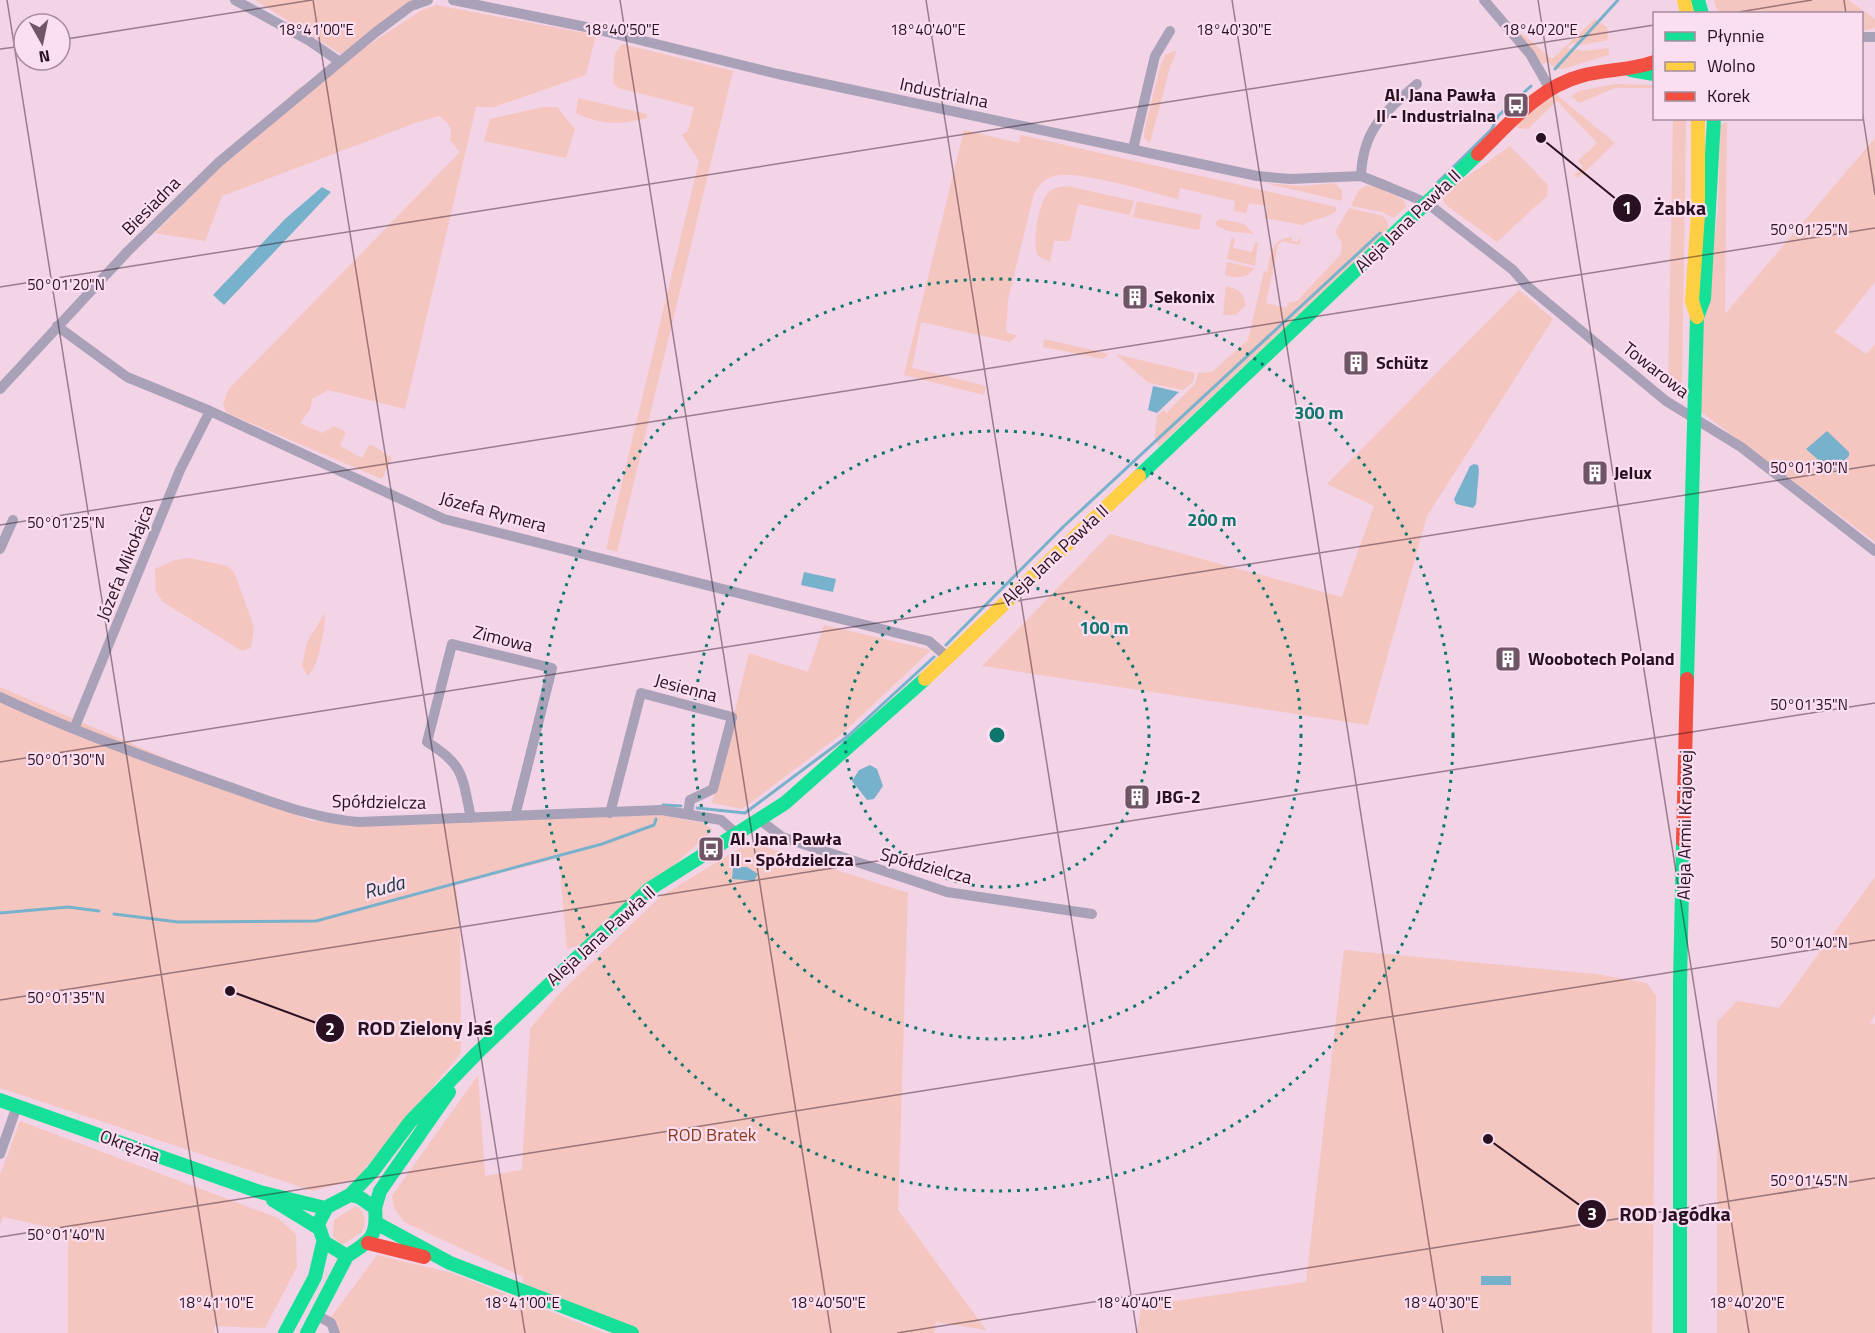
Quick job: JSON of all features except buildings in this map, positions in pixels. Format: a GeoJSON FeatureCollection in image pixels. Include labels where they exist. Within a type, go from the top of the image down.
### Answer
{"type":"FeatureCollection","features":[{"type":"Feature","properties":{"kind":"street"},"geometry":{"type":"LineString","coordinates":[[235,0],[308,40],[340,62],[411,6],[428,0]]}},
{"type":"Feature","properties":{"kind":"street","name":"Industrialna"},"geometry":{"type":"LineString","coordinates":[[453,0],[591,28],[778,75],[1257,176],[1290,179],[1361,176],[1427,203]]}},
{"type":"Feature","properties":{"kind":"street"},"geometry":{"type":"LineString","coordinates":[[1484,0],[1530,54],[1550,89]]}},
{"type":"Feature","properties":{"kind":"street"},"geometry":{"type":"LineString","coordinates":[[1133,149],[1155,56],[1170,31]]}},
{"type":"Feature","properties":{"kind":"street","name":"Biesiadna"},"geometry":{"type":"LineString","coordinates":[[0,389],[57,326],[219,162],[340,62]]}},
{"type":"Feature","properties":{"kind":"street","name":"Aleja Jana Pawła II"},"geometry":{"type":"LineString","coordinates":[[350,1195],[373,1171],[410,1122],[477,1053],[648,890],[760,820],[818,777],[1524,110],[1550,89],[1581,76],[1631,70],[1653,62]]}},
{"type":"Feature","properties":{"kind":"street","name":"Aleja Jana Pawła II"},"geometry":{"type":"LineString","coordinates":[[1631,70],[1653,74]]}},
{"type":"Feature","properties":{"kind":"street"},"geometry":{"type":"LineString","coordinates":[[1361,176],[1365,141],[1375,124],[1417,84]]}},
{"type":"Feature","properties":{"kind":"street","name":"Aleja Armii Krajowej"},"geometry":{"type":"LineString","coordinates":[[1697,317],[1692,302],[1698,214],[1698,120]]}},
{"type":"Feature","properties":{"kind":"street","name":"Aleja Armii Krajowej"},"geometry":{"type":"LineString","coordinates":[[1680,1333],[1680,984],[1693,419],[1697,317],[1704,299],[1714,120]]}},
{"type":"Feature","properties":{"kind":"street","name":"Towarowa"},"geometry":{"type":"LineString","coordinates":[[1427,203],[1513,270],[1526,285],[1666,401],[1745,450],[1875,551]]}},
{"type":"Feature","properties":{"kind":"street","name":"Józefa Rymera"},"geometry":{"type":"LineString","coordinates":[[57,326],[127,377],[210,411],[444,519],[929,641],[947,657]]}},
{"type":"Feature","properties":{"kind":"street","name":"Józefa Mikołajca"},"geometry":{"type":"LineString","coordinates":[[74,729],[180,470],[210,411]]}},
{"type":"Feature","properties":{"kind":"street"},"geometry":{"type":"LineString","coordinates":[[0,549],[13,520]]}},
{"type":"Feature","properties":{"kind":"street","name":"Zimowa"},"geometry":{"type":"LineString","coordinates":[[471,818],[461,774],[449,755],[427,742],[452,644],[552,668],[515,816]]}},
{"type":"Feature","properties":{"kind":"street","name":"Jesienna"},"geometry":{"type":"LineString","coordinates":[[610,813],[641,693],[732,717],[713,789],[690,800],[688,814]]}},
{"type":"Feature","properties":{"kind":"street","name":"Spółdzielcza"},"geometry":{"type":"LineString","coordinates":[[0,698],[153,761],[304,813],[331,819],[359,822],[661,810],[721,820],[737,834]]}},
{"type":"Feature","properties":{"kind":"street","name":"Spółdzielcza"},"geometry":{"type":"LineString","coordinates":[[760,820],[782,837],[930,888],[1092,914]]}},
{"type":"Feature","properties":{"kind":"street","name":"Aleja Jana Pawła II"},"geometry":{"type":"LineString","coordinates":[[375,1208],[380,1191],[477,1053]]}},
{"type":"Feature","properties":{"kind":"street","name":"Okrężna"},"geometry":{"type":"LineString","coordinates":[[0,1100],[260,1192],[325,1208]]}},
{"type":"Feature","properties":{"kind":"street"},"geometry":{"type":"LineString","coordinates":[[0,1154],[17,1106]]}},
{"type":"Feature","properties":{"kind":"street","name":"Okrężna"},"geometry":{"type":"LineString","coordinates":[[260,1192],[317,1227]]}},
{"type":"Feature","properties":{"kind":"street"},"geometry":{"type":"LineString","coordinates":[[285,1333],[324,1252],[317,1227],[325,1208],[337,1199],[350,1195],[358,1197],[375,1208],[378,1224],[368,1244],[347,1256],[307,1333]]}},
{"type":"Feature","properties":{"kind":"street"},"geometry":{"type":"LineString","coordinates":[[378,1224],[450,1263],[632,1333]]}},
{"type":"Feature","properties":{"kind":"street"},"geometry":{"type":"LineString","coordinates":[[323,1243],[347,1256]]}},
{"type":"Feature","properties":{"kind":"street"},"geometry":{"type":"LineString","coordinates":[[368,1244],[450,1263]]}},
{"type":"Feature","properties":{"kind":"street"},"geometry":{"type":"LineString","coordinates":[[316,1315],[331,1323],[335,1333]]}},
{"type":"Feature","properties":{"kind":"green space"},"geometry":{"type":"Polygon","coordinates":[[[255,0],[416,0],[341,54],[255,0]]]}},
{"type":"Feature","properties":{"kind":"green space"},"geometry":{"type":"Polygon","coordinates":[[[1714,0],[1848,0],[1875,19],[1875,28],[1863,31],[1863,12],[1718,12],[1714,0]]]}},
{"type":"Feature","properties":{"kind":"green space"},"geometry":{"type":"Polygon","coordinates":[[[436,5],[596,35],[586,75],[494,107],[476,107],[405,409],[328,390],[312,399],[310,410],[300,423],[322,433],[334,426],[346,432],[340,446],[362,458],[370,444],[392,458],[382,479],[227,413],[223,404],[228,390],[460,152],[450,140],[451,129],[447,123],[439,116],[418,122],[222,196],[205,241],[155,233],[298,88],[307,85],[422,10],[436,5]]]}},
{"type":"Feature","properties":{"kind":"green space"},"geometry":{"type":"Polygon","coordinates":[[[1595,19],[1607,27],[1608,40],[1581,45],[1572,43],[1567,48],[1584,51],[1609,48],[1609,55],[1563,69],[1557,69],[1548,62],[1543,64],[1508,22],[1552,59],[1595,19]]]}},
{"type":"Feature","properties":{"kind":"green space"},"geometry":{"type":"Polygon","coordinates":[[[622,44],[733,71],[617,552],[606,549],[699,161],[682,135],[688,131],[694,107],[618,88],[613,83],[615,54],[622,44]]]}},
{"type":"Feature","properties":{"kind":"green space"},"geometry":{"type":"Polygon","coordinates":[[[1177,50],[1170,67],[1150,143],[1144,138],[1144,132],[1160,67],[1165,55],[1177,50]]]}},
{"type":"Feature","properties":{"kind":"green space"},"geometry":{"type":"Polygon","coordinates":[[[1615,84],[1653,85],[1653,88],[1615,88],[1579,103],[1571,96],[1579,91],[1615,84]]]}},
{"type":"Feature","properties":{"kind":"green space"},"geometry":{"type":"Polygon","coordinates":[[[1551,90],[1615,143],[1578,178],[1574,175],[1583,167],[1578,161],[1597,143],[1557,101],[1528,129],[1518,128],[1518,123],[1551,90]]]}},
{"type":"Feature","properties":{"kind":"green space"},"geometry":{"type":"Polygon","coordinates":[[[578,98],[647,114],[647,118],[619,123],[594,120],[576,113],[578,98]]]}},
{"type":"Feature","properties":{"kind":"green space"},"geometry":{"type":"Polygon","coordinates":[[[543,107],[557,107],[575,129],[566,158],[484,141],[490,119],[543,107]]]}},
{"type":"Feature","properties":{"kind":"green space"},"geometry":{"type":"Polygon","coordinates":[[[1673,120],[1686,120],[1682,382],[1675,387],[1668,387],[1673,120]]]}},
{"type":"Feature","properties":{"kind":"green space"},"geometry":{"type":"Polygon","coordinates":[[[1727,122],[1725,314],[1875,138],[1875,282],[1835,332],[1866,354],[1875,344],[1875,542],[1700,411],[1701,342],[1718,209],[1720,125],[1727,122]]]}},
{"type":"Feature","properties":{"kind":"green space"},"geometry":{"type":"Polygon","coordinates":[[[964,130],[1019,143],[1021,135],[1336,207],[1336,211],[1303,225],[1265,218],[1267,206],[1249,203],[1246,213],[1234,211],[1235,201],[1180,188],[1178,199],[1085,176],[1060,175],[1047,179],[1040,185],[1033,197],[1008,300],[1006,332],[1017,336],[1010,342],[921,322],[912,368],[986,386],[984,395],[904,375],[964,130]]]}},
{"type":"Feature","properties":{"kind":"green space"},"geometry":{"type":"Polygon","coordinates":[[[1510,146],[1548,185],[1547,196],[1497,242],[1446,205],[1442,198],[1444,193],[1510,146]]]}},
{"type":"Feature","properties":{"kind":"green space"},"geometry":{"type":"Polygon","coordinates":[[[1265,183],[1302,186],[1334,183],[1342,190],[1342,201],[1265,183]]]}},
{"type":"Feature","properties":{"kind":"green space"},"geometry":{"type":"Polygon","coordinates":[[[1367,185],[1395,191],[1394,195],[1404,200],[1406,207],[1393,218],[1382,212],[1351,206],[1358,191],[1367,185]]]}},
{"type":"Feature","properties":{"kind":"green space"},"geometry":{"type":"Polygon","coordinates":[[[1067,186],[1134,201],[1130,215],[1078,204],[1070,241],[1054,241],[1050,262],[1038,256],[1036,251],[1038,216],[1048,193],[1055,188],[1067,186]]]}},
{"type":"Feature","properties":{"kind":"green space"},"geometry":{"type":"Polygon","coordinates":[[[1137,201],[1202,215],[1199,230],[1133,217],[1137,201]]]}},
{"type":"Feature","properties":{"kind":"green space"},"geometry":{"type":"Polygon","coordinates":[[[1349,208],[1383,216],[1388,223],[1388,230],[1159,446],[1155,437],[1157,415],[1164,410],[1166,413],[1195,384],[1198,373],[1212,372],[1248,340],[1264,271],[1267,272],[1271,253],[1276,244],[1285,238],[1292,237],[1292,241],[1298,242],[1299,238],[1301,240],[1299,245],[1282,241],[1278,245],[1266,303],[1286,308],[1288,303],[1297,301],[1341,254],[1342,243],[1335,232],[1349,208]]]}},
{"type":"Feature","properties":{"kind":"green space"},"geometry":{"type":"Polygon","coordinates":[[[1220,219],[1244,224],[1254,234],[1228,231],[1217,226],[1216,222],[1220,219]]]}},
{"type":"Feature","properties":{"kind":"green space"},"geometry":{"type":"Polygon","coordinates":[[[1232,236],[1235,240],[1233,248],[1252,252],[1255,243],[1258,242],[1255,266],[1227,259],[1232,236]]]}},
{"type":"Feature","properties":{"kind":"green space"},"geometry":{"type":"Polygon","coordinates":[[[1227,262],[1254,268],[1248,275],[1229,276],[1225,275],[1227,262]]]}},
{"type":"Feature","properties":{"kind":"green space"},"geometry":{"type":"Polygon","coordinates":[[[1226,286],[1234,288],[1244,297],[1246,305],[1235,315],[1223,315],[1226,286]]]}},
{"type":"Feature","properties":{"kind":"green space"},"geometry":{"type":"Polygon","coordinates":[[[1519,290],[1553,319],[1427,516],[1368,725],[982,666],[1110,534],[1342,597],[1374,506],[1327,484],[1519,290]]]}},
{"type":"Feature","properties":{"kind":"green space"},"geometry":{"type":"Polygon","coordinates":[[[1044,339],[1109,354],[1103,359],[1043,347],[1044,339]]]}},
{"type":"Feature","properties":{"kind":"green space"},"geometry":{"type":"Polygon","coordinates":[[[1115,354],[1195,373],[1193,382],[1183,390],[1149,383],[1115,354]]]}},
{"type":"Feature","properties":{"kind":"green space"},"geometry":{"type":"Polygon","coordinates":[[[189,558],[228,566],[234,572],[254,627],[251,648],[242,651],[163,602],[156,592],[155,569],[175,560],[189,558]]]}},
{"type":"Feature","properties":{"kind":"green space"},"geometry":{"type":"Polygon","coordinates":[[[325,613],[323,637],[318,656],[308,676],[302,666],[307,642],[325,613]]]}},
{"type":"Feature","properties":{"kind":"green space"},"geometry":{"type":"Polygon","coordinates":[[[824,625],[931,650],[843,733],[742,809],[712,803],[749,653],[808,672],[824,625]]]}},
{"type":"Feature","properties":{"kind":"green space"},"geometry":{"type":"Polygon","coordinates":[[[0,687],[311,821],[450,823],[660,815],[703,823],[713,830],[587,943],[567,949],[559,858],[456,885],[460,928],[461,1053],[356,1179],[313,1191],[0,1088],[0,687]]]}},
{"type":"Feature","properties":{"kind":"green space","name":"ROD Bratek"},"geometry":{"type":"Polygon","coordinates":[[[750,842],[908,893],[898,1210],[986,1330],[936,1322],[934,1333],[632,1333],[522,1292],[523,1277],[404,1222],[394,1208],[392,1196],[478,1075],[485,1176],[522,1170],[530,1029],[557,996],[661,896],[750,842]]]}},
{"type":"Feature","properties":{"kind":"green space"},"geometry":{"type":"Polygon","coordinates":[[[1875,877],[1875,1014],[1870,1023],[1875,1024],[1875,1333],[1717,1333],[1717,1022],[1737,1001],[1779,1008],[1875,877]]]}},
{"type":"Feature","properties":{"kind":"green space"},"geometry":{"type":"Polygon","coordinates":[[[1344,950],[1596,974],[1647,983],[1656,996],[1652,1333],[1137,1333],[1141,1306],[1306,1282],[1344,950]]]}},
{"type":"Feature","properties":{"kind":"green space"},"geometry":{"type":"Polygon","coordinates":[[[20,1121],[278,1218],[296,1234],[297,1267],[265,1328],[215,1326],[214,1333],[68,1333],[68,1241],[57,1237],[58,1229],[3,1217],[0,1225],[0,1175],[20,1121]]]}},
{"type":"Feature","properties":{"kind":"green space"},"geometry":{"type":"Polygon","coordinates":[[[356,1206],[362,1211],[364,1218],[362,1232],[342,1245],[333,1236],[334,1220],[356,1206]]]}},
{"type":"Feature","properties":{"kind":"green space"},"geometry":{"type":"Polygon","coordinates":[[[377,1255],[452,1273],[605,1333],[340,1333],[331,1317],[377,1255]]]}},
{"type":"Feature","properties":{"kind":"water"},"geometry":{"type":"Polygon","coordinates":[[[322,187],[331,192],[224,305],[213,295],[285,219],[322,187]]]}},
{"type":"Feature","properties":{"kind":"water"},"geometry":{"type":"Polygon","coordinates":[[[1153,386],[1179,392],[1157,413],[1148,410],[1153,386]]]}},
{"type":"Feature","properties":{"kind":"water"},"geometry":{"type":"Polygon","coordinates":[[[1827,431],[1849,452],[1849,456],[1832,472],[1806,449],[1827,431]]]}},
{"type":"Feature","properties":{"kind":"water"},"geometry":{"type":"Polygon","coordinates":[[[1478,465],[1479,470],[1476,504],[1473,508],[1456,504],[1454,499],[1470,466],[1478,465]]]}},
{"type":"Feature","properties":{"kind":"water"},"geometry":{"type":"Polygon","coordinates":[[[804,572],[836,579],[833,592],[801,585],[804,572]]]}},
{"type":"Feature","properties":{"kind":"water"},"geometry":{"type":"Polygon","coordinates":[[[870,765],[877,769],[883,786],[874,799],[867,800],[852,781],[859,770],[870,765]]]}},
{"type":"Feature","properties":{"kind":"water"},"geometry":{"type":"Polygon","coordinates":[[[733,867],[747,867],[758,874],[754,881],[732,879],[733,867]]]}},
{"type":"Feature","properties":{"kind":"water"},"geometry":{"type":"Polygon","coordinates":[[[1481,1276],[1511,1276],[1511,1285],[1481,1285],[1481,1276]]]}},
{"type":"Feature","properties":{"kind":"waterway"},"geometry":{"type":"LineString","coordinates":[[1555,69],[1618,0]]}},
{"type":"Feature","properties":{"kind":"waterway"},"geometry":{"type":"LineString","coordinates":[[1437,183],[1492,129],[1498,116],[1531,86]]}},
{"type":"Feature","properties":{"kind":"waterway"},"geometry":{"type":"LineString","coordinates":[[946,645],[1063,527],[1380,233]]}},
{"type":"Feature","properties":{"kind":"waterway"},"geometry":{"type":"LineString","coordinates":[[697,808],[745,813],[848,736],[934,657]]}},
{"type":"Feature","properties":{"kind":"waterway"},"geometry":{"type":"LineString","coordinates":[[663,805],[681,806]]}},
{"type":"Feature","properties":{"kind":"waterway","name":"Ruda"},"geometry":{"type":"LineString","coordinates":[[114,914],[178,922],[316,921],[602,844],[654,825],[656,819]]}},
{"type":"Feature","properties":{"kind":"waterway","name":"Ruda"},"geometry":{"type":"LineString","coordinates":[[0,913],[68,907],[99,911]]}},
{"type":"Feature","properties":{"kind":"traffic: fast"},"geometry":{"type":"LineString","coordinates":[[1698,0],[1701,12]]}},
{"type":"Feature","properties":{"kind":"traffic: fast"},"geometry":{"type":"LineString","coordinates":[[1631,70],[1653,74]]}},
{"type":"Feature","properties":{"kind":"traffic: fast"},"geometry":{"type":"LineString","coordinates":[[1687,679],[1697,317],[1704,299],[1714,120]]}},
{"type":"Feature","properties":{"kind":"traffic: fast"},"geometry":{"type":"LineString","coordinates":[[1139,476],[1478,154]]}},
{"type":"Feature","properties":{"kind":"traffic: fast"},"geometry":{"type":"LineString","coordinates":[[350,1195],[373,1171],[410,1122],[477,1053],[648,890],[785,803],[925,679]]}},
{"type":"Feature","properties":{"kind":"traffic: fast"},"geometry":{"type":"LineString","coordinates":[[1680,1333],[1680,984],[1683,841]]}},
{"type":"Feature","properties":{"kind":"traffic: fast"},"geometry":{"type":"LineString","coordinates":[[375,1208],[380,1191],[449,1092]]}},
{"type":"Feature","properties":{"kind":"traffic: fast"},"geometry":{"type":"LineString","coordinates":[[0,1100],[260,1192],[325,1208]]}},
{"type":"Feature","properties":{"kind":"traffic: fast"},"geometry":{"type":"LineString","coordinates":[[350,1195],[359,1197],[375,1208],[376,1218],[371,1237],[347,1256],[324,1242],[318,1224],[327,1207],[350,1195]]}},
{"type":"Feature","properties":{"kind":"traffic: fast"},"geometry":{"type":"LineString","coordinates":[[273,1200],[317,1227]]}},
{"type":"Feature","properties":{"kind":"traffic: fast"},"geometry":{"type":"LineString","coordinates":[[378,1224],[450,1263],[632,1333]]}},
{"type":"Feature","properties":{"kind":"traffic: fast"},"geometry":{"type":"LineString","coordinates":[[285,1333],[315,1277],[323,1243]]}},
{"type":"Feature","properties":{"kind":"traffic: fast"},"geometry":{"type":"LineString","coordinates":[[307,1333],[347,1256]]}},
{"type":"Feature","properties":{"kind":"traffic: slow"},"geometry":{"type":"LineString","coordinates":[[1684,0],[1687,12]]}},
{"type":"Feature","properties":{"kind":"traffic: slow"},"geometry":{"type":"LineString","coordinates":[[1697,317],[1692,301],[1698,214],[1698,120]]}},
{"type":"Feature","properties":{"kind":"traffic: slow"},"geometry":{"type":"LineString","coordinates":[[925,679],[1139,476]]}},
{"type":"Feature","properties":{"kind":"traffic: jam"},"geometry":{"type":"LineString","coordinates":[[1478,154],[1525,108],[1566,81],[1599,72],[1653,62]]}},
{"type":"Feature","properties":{"kind":"traffic: jam"},"geometry":{"type":"LineString","coordinates":[[1683,841],[1687,679]]}},
{"type":"Feature","properties":{"kind":"traffic: jam"},"geometry":{"type":"LineString","coordinates":[[368,1243],[424,1257]]}},
{"type":"Feature","properties":{"kind":"place","name":"Al. Jana Pawła II - Industrialna"},"geometry":{"type":"Point","coordinates":[1516,105]}},
{"type":"Feature","properties":{"kind":"place","name":"Żabka"},"geometry":{"type":"Point","coordinates":[1541,138]}},
{"type":"Feature","properties":{"kind":"place","name":"Sekonix"},"geometry":{"type":"Point","coordinates":[1135,297]}},
{"type":"Feature","properties":{"kind":"place","name":"Schütz"},"geometry":{"type":"Point","coordinates":[1356,363]}},
{"type":"Feature","properties":{"kind":"place","name":"Jelux"},"geometry":{"type":"Point","coordinates":[1595,473]}},
{"type":"Feature","properties":{"kind":"place","name":"Woobotech Poland"},"geometry":{"type":"Point","coordinates":[1508,659]}},
{"type":"Feature","properties":{"kind":"place","name":"JBG-2"},"geometry":{"type":"Point","coordinates":[1137,797]}},
{"type":"Feature","properties":{"kind":"place","name":"Al. Jana Pawła II - Spółdzielcza"},"geometry":{"type":"Point","coordinates":[711,849]}},
{"type":"Feature","properties":{"kind":"place","name":"ROD Zielony Jaś"},"geometry":{"type":"Point","coordinates":[230,991]}},
{"type":"Feature","properties":{"kind":"place","name":"ROD Jagódka"},"geometry":{"type":"Point","coordinates":[1488,1139]}}]}
